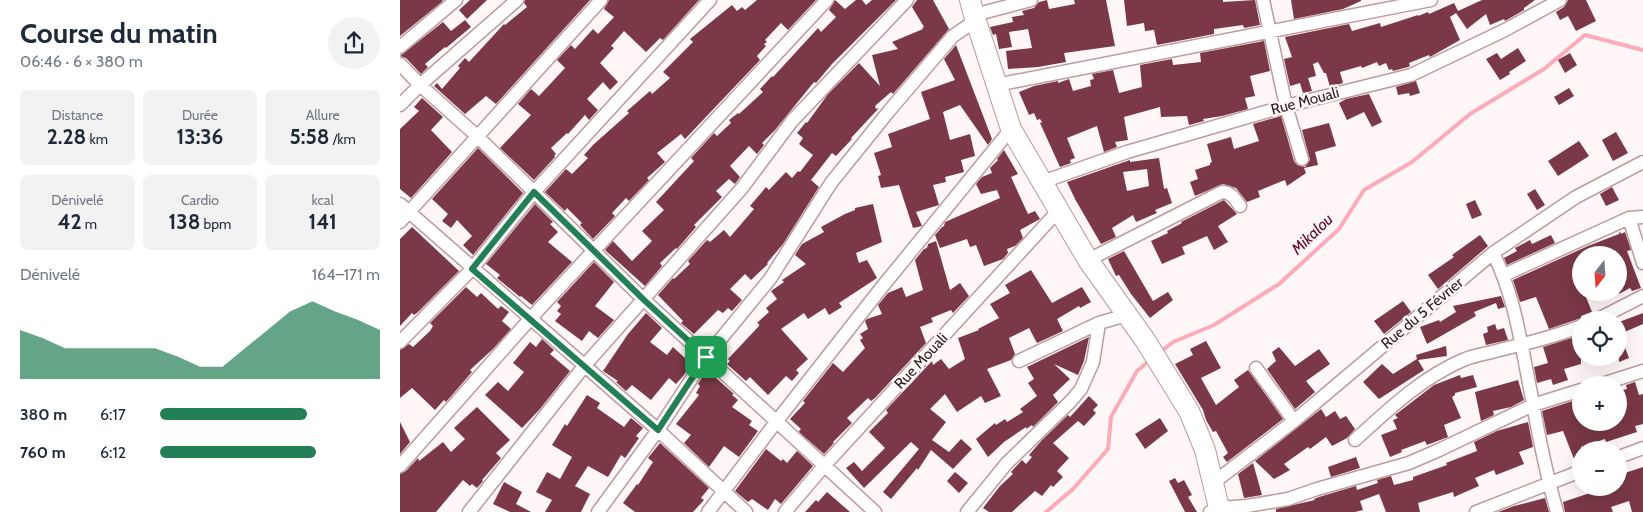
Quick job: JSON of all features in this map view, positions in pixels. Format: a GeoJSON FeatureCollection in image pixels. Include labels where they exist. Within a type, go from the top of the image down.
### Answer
{"type":"FeatureCollection","features":[{"type":"Feature","properties":{"kind":"highway"},"geometry":{"type":"LineString","coordinates":[[971,9],[1011,129],[1088,260],[1145,340],[1189,411],[1205,450],[1213,483],[1216,511]]}},
{"type":"Feature","properties":{"kind":"street"},"geometry":{"type":"LineString","coordinates":[[400,47],[456,0]]}},
{"type":"Feature","properties":{"kind":"street"},"geometry":{"type":"LineString","coordinates":[[400,105],[420,85],[517,0]]}},
{"type":"Feature","properties":{"kind":"street"},"geometry":{"type":"LineString","coordinates":[[400,222],[405,208],[477,136],[601,0]]}},
{"type":"Feature","properties":{"kind":"street"},"geometry":{"type":"LineString","coordinates":[[400,342],[472,269],[534,192],[710,0]]}},
{"type":"Feature","properties":{"kind":"street"},"geometry":{"type":"LineString","coordinates":[[400,466],[530,319],[827,0]]}},
{"type":"Feature","properties":{"kind":"street"},"geometry":{"type":"LineString","coordinates":[[469,512],[585,365],[742,188],[792,121],[907,0]]}},
{"type":"Feature","properties":{"kind":"street"},"geometry":{"type":"LineString","coordinates":[[598,512],[658,430],[706,357],[770,280],[831,184],[889,111],[953,36],[971,9],[1031,0]]}},
{"type":"Feature","properties":{"kind":"street"},"geometry":{"type":"LineString","coordinates":[[1263,0],[1286,106],[1302,159]]}},
{"type":"Feature","properties":{"kind":"street"},"geometry":{"type":"LineString","coordinates":[[996,85],[1431,0]]}},
{"type":"Feature","properties":{"kind":"street","name":"Rue Mouali"},"geometry":{"type":"LineString","coordinates":[[1042,182],[1120,154],[1286,106],[1411,75],[1505,30],[1543,4],[1560,0]]}},
{"type":"Feature","properties":{"kind":"street"},"geometry":{"type":"LineString","coordinates":[[400,64],[420,85],[477,136],[643,299],[875,512]]}},
{"type":"Feature","properties":{"kind":"street"},"geometry":{"type":"LineString","coordinates":[[708,512],[776,422],[882,288],[1011,129]]}},
{"type":"Feature","properties":{"kind":"street","name":"Rue du 5 Février"},"geometry":{"type":"LineString","coordinates":[[1213,483],[1294,421],[1493,253],[1576,197],[1643,162]]}},
{"type":"Feature","properties":{"kind":"street"},"geometry":{"type":"LineString","coordinates":[[1088,260],[1222,192],[1227,192],[1240,206]]}},
{"type":"Feature","properties":{"kind":"street"},"geometry":{"type":"LineString","coordinates":[[405,208],[472,269],[658,430],[723,493],[746,512]]}},
{"type":"Feature","properties":{"kind":"street","name":"Rue Mouali"},"geometry":{"type":"LineString","coordinates":[[785,512],[824,466],[1058,211]]}},
{"type":"Feature","properties":{"kind":"street"},"geometry":{"type":"LineString","coordinates":[[1504,275],[1629,218],[1643,217]]}},
{"type":"Feature","properties":{"kind":"street"},"geometry":{"type":"LineString","coordinates":[[1629,218],[1643,263]]}},
{"type":"Feature","properties":{"kind":"street"},"geometry":{"type":"LineString","coordinates":[[1493,253],[1504,275],[1522,344],[1549,483],[1557,512]]}},
{"type":"Feature","properties":{"kind":"street"},"geometry":{"type":"LineString","coordinates":[[1614,311],[1643,296]]}},
{"type":"Feature","properties":{"kind":"street"},"geometry":{"type":"LineString","coordinates":[[1019,362],[1098,323],[1127,315]]}},
{"type":"Feature","properties":{"kind":"street"},"geometry":{"type":"LineString","coordinates":[[968,512],[1007,463],[1081,389],[1093,362],[1098,323]]}},
{"type":"Feature","properties":{"kind":"street"},"geometry":{"type":"LineString","coordinates":[[1355,440],[1409,392],[1464,359],[1572,330]]}},
{"type":"Feature","properties":{"kind":"street"},"geometry":{"type":"LineString","coordinates":[[1256,368],[1294,421]]}},
{"type":"Feature","properties":{"kind":"street"},"geometry":{"type":"LineString","coordinates":[[1627,376],[1643,371]]}},
{"type":"Feature","properties":{"kind":"street"},"geometry":{"type":"LineString","coordinates":[[1216,511],[1288,499],[1408,463],[1533,405],[1572,393]]}},
{"type":"Feature","properties":{"kind":"street"},"geometry":{"type":"LineString","coordinates":[[1627,454],[1643,448]]}},
{"type":"Feature","properties":{"kind":"street"},"geometry":{"type":"LineString","coordinates":[[1476,512],[1572,474]]}},
{"type":"Feature","properties":{"kind":"building"},"geometry":{"type":"Polygon","coordinates":[[[400,0],[442,0],[443,1],[400,36],[400,0]]]}},
{"type":"Feature","properties":{"kind":"building"},"geometry":{"type":"Polygon","coordinates":[[[470,0],[487,0],[467,19],[459,10],[470,0]]]}},
{"type":"Feature","properties":{"kind":"building"},"geometry":{"type":"Polygon","coordinates":[[[525,0],[590,0],[496,104],[486,96],[465,114],[434,86],[437,83],[442,89],[460,68],[458,66],[465,58],[469,62],[504,24],[527,7],[524,3],[525,0]]]}},
{"type":"Feature","properties":{"kind":"building"},"geometry":{"type":"Polygon","coordinates":[[[609,0],[699,0],[663,40],[660,38],[646,52],[624,31],[611,46],[614,48],[600,63],[618,82],[610,90],[603,82],[587,99],[598,110],[589,120],[585,115],[568,134],[551,148],[556,154],[555,157],[534,180],[500,148],[531,115],[518,104],[531,89],[539,96],[565,68],[557,60],[571,45],[575,49],[593,29],[598,34],[614,17],[604,9],[609,0]]]}},
{"type":"Feature","properties":{"kind":"building"},"geometry":{"type":"Polygon","coordinates":[[[757,0],[816,0],[788,30],[781,23],[765,40],[767,42],[764,44],[766,46],[757,56],[760,60],[685,139],[681,134],[657,153],[665,162],[647,178],[649,180],[629,201],[626,198],[612,213],[615,216],[593,239],[580,225],[582,223],[567,208],[565,211],[545,192],[566,169],[572,174],[588,158],[584,155],[629,113],[627,111],[650,91],[652,94],[670,78],[663,72],[693,42],[690,39],[732,5],[737,11],[742,7],[745,10],[757,0]]]}},
{"type":"Feature","properties":{"kind":"building"},"geometry":{"type":"Polygon","coordinates":[[[835,0],[845,9],[856,0],[862,0],[866,5],[872,0],[896,0],[832,64],[816,83],[814,82],[762,143],[764,145],[757,154],[749,146],[730,166],[740,177],[735,184],[729,179],[716,191],[722,197],[694,225],[696,227],[677,249],[660,263],[662,266],[645,286],[605,250],[613,241],[632,261],[652,241],[642,231],[664,210],[656,202],[694,161],[691,158],[714,133],[717,136],[731,123],[729,120],[739,114],[763,92],[760,89],[818,28],[821,32],[836,17],[829,10],[835,0]]]}},
{"type":"Feature","properties":{"kind":"building"},"geometry":{"type":"Polygon","coordinates":[[[917,0],[933,0],[949,29],[893,94],[891,92],[875,106],[876,109],[879,108],[836,156],[832,153],[811,180],[819,187],[783,244],[768,264],[751,280],[745,274],[730,289],[742,300],[732,311],[728,308],[723,313],[718,310],[694,334],[681,323],[683,321],[658,295],[673,278],[690,264],[688,261],[707,240],[710,242],[724,230],[730,237],[754,209],[750,206],[766,187],[769,190],[786,172],[792,178],[798,171],[800,172],[813,155],[799,144],[803,138],[797,133],[807,123],[828,94],[859,63],[880,86],[872,55],[898,49],[892,42],[923,29],[924,27],[912,7],[917,0]]]}},
{"type":"Feature","properties":{"kind":"building"},"geometry":{"type":"Polygon","coordinates":[[[1047,0],[1049,9],[1075,4],[1074,0],[1106,0],[1115,46],[1064,53],[1066,62],[1038,67],[1008,69],[1006,51],[1032,48],[1028,29],[1009,32],[1012,47],[999,49],[996,34],[993,35],[990,27],[1013,22],[1012,17],[1024,15],[1022,11],[1034,8],[1039,2],[1047,0]]]}},
{"type":"Feature","properties":{"kind":"building"},"geometry":{"type":"Polygon","coordinates":[[[1124,0],[1223,0],[1223,2],[1255,0],[1260,25],[1244,28],[1243,25],[1214,29],[1214,34],[1157,45],[1154,30],[1145,31],[1144,23],[1127,26],[1124,0]]]}},
{"type":"Feature","properties":{"kind":"building"},"geometry":{"type":"Polygon","coordinates":[[[1291,0],[1361,1],[1343,9],[1294,19],[1291,0]]]}},
{"type":"Feature","properties":{"kind":"building"},"geometry":{"type":"Polygon","coordinates":[[[1482,0],[1535,0],[1524,10],[1505,21],[1504,19],[1490,25],[1486,14],[1467,29],[1456,13],[1450,17],[1460,40],[1430,57],[1429,55],[1409,63],[1410,66],[1408,67],[1393,71],[1392,69],[1389,70],[1386,63],[1379,66],[1377,62],[1362,68],[1361,66],[1340,72],[1343,83],[1330,87],[1326,73],[1324,73],[1318,62],[1313,64],[1316,76],[1308,78],[1312,91],[1303,93],[1300,83],[1290,86],[1284,59],[1292,57],[1285,37],[1349,24],[1352,31],[1380,23],[1381,27],[1428,12],[1429,14],[1454,3],[1458,11],[1482,0]]]}},
{"type":"Feature","properties":{"kind":"building"},"geometry":{"type":"Polygon","coordinates":[[[1568,0],[1586,0],[1596,21],[1576,31],[1568,16],[1560,20],[1556,12],[1564,7],[1568,0]]]}},
{"type":"Feature","properties":{"kind":"building"},"geometry":{"type":"Polygon","coordinates":[[[465,20],[471,27],[425,64],[428,67],[421,74],[406,58],[400,56],[443,22],[451,31],[465,20]]]}},
{"type":"Feature","properties":{"kind":"building"},"geometry":{"type":"Polygon","coordinates":[[[1264,41],[1270,71],[1250,76],[1255,96],[1245,98],[1248,109],[1203,119],[1204,121],[1189,125],[1187,116],[1161,117],[1160,107],[1124,117],[1128,140],[1115,142],[1117,147],[1104,152],[1097,126],[1067,138],[1075,158],[1070,160],[1071,163],[1060,167],[1040,123],[1042,122],[1040,119],[1037,120],[1034,113],[1029,115],[1019,92],[1034,86],[1058,81],[1058,83],[1069,79],[1073,91],[1091,86],[1090,80],[1094,79],[1092,74],[1113,70],[1119,93],[1142,87],[1140,65],[1172,59],[1173,65],[1201,62],[1200,53],[1264,41]]]}},
{"type":"Feature","properties":{"kind":"building"},"geometry":{"type":"Polygon","coordinates":[[[956,45],[992,139],[988,145],[960,105],[943,112],[950,140],[970,134],[975,156],[961,160],[964,172],[945,177],[946,182],[933,185],[939,205],[916,212],[922,226],[913,228],[899,185],[881,188],[878,176],[881,175],[874,153],[892,147],[888,134],[930,119],[921,92],[955,80],[944,59],[956,45]]]}},
{"type":"Feature","properties":{"kind":"building"},"geometry":{"type":"Polygon","coordinates":[[[1518,48],[1526,61],[1500,80],[1486,59],[1497,53],[1501,59],[1518,48]]]}},
{"type":"Feature","properties":{"kind":"building"},"geometry":{"type":"Polygon","coordinates":[[[1570,53],[1577,65],[1565,73],[1558,60],[1570,53]]]}},
{"type":"Feature","properties":{"kind":"building"},"geometry":{"type":"Polygon","coordinates":[[[1416,81],[1420,93],[1410,96],[1409,93],[1398,95],[1396,87],[1416,81]]]}},
{"type":"Feature","properties":{"kind":"building"},"geometry":{"type":"Polygon","coordinates":[[[1569,88],[1574,96],[1559,105],[1554,97],[1569,88]]]}},
{"type":"Feature","properties":{"kind":"building"},"geometry":{"type":"Polygon","coordinates":[[[1369,94],[1382,122],[1372,127],[1364,112],[1347,120],[1339,103],[1346,99],[1369,94]]]}},
{"type":"Feature","properties":{"kind":"building"},"geometry":{"type":"Polygon","coordinates":[[[422,98],[443,117],[431,130],[452,152],[411,198],[400,189],[400,129],[419,111],[414,107],[422,98]]]}},
{"type":"Feature","properties":{"kind":"building"},"geometry":{"type":"Polygon","coordinates":[[[1281,116],[1294,161],[1297,165],[1305,167],[1310,160],[1302,130],[1329,123],[1336,146],[1315,152],[1318,165],[1304,168],[1306,173],[1287,186],[1285,180],[1258,191],[1260,197],[1247,202],[1236,188],[1223,184],[1195,196],[1190,182],[1198,179],[1195,170],[1210,165],[1212,162],[1207,144],[1231,137],[1234,149],[1259,141],[1253,124],[1281,116]]]}},
{"type":"Feature","properties":{"kind":"building"},"geometry":{"type":"Polygon","coordinates":[[[1616,132],[1628,153],[1613,161],[1602,140],[1616,132]]]}},
{"type":"Feature","properties":{"kind":"building"},"geometry":{"type":"Polygon","coordinates":[[[1579,141],[1589,156],[1558,176],[1548,161],[1579,141]]]}},
{"type":"Feature","properties":{"kind":"building"},"geometry":{"type":"Polygon","coordinates":[[[478,148],[523,193],[473,255],[463,245],[472,236],[457,220],[451,228],[442,221],[448,214],[432,199],[478,148]]]}},
{"type":"Feature","properties":{"kind":"building"},"geometry":{"type":"Polygon","coordinates":[[[1004,150],[1018,174],[1011,177],[1028,214],[1035,211],[1040,219],[1020,230],[1023,238],[1015,246],[1007,249],[1008,253],[1003,259],[984,266],[976,245],[970,247],[967,239],[940,248],[935,235],[944,226],[945,222],[1000,198],[997,190],[981,194],[976,184],[982,177],[992,173],[990,168],[1004,150]]]}},
{"type":"Feature","properties":{"kind":"building"},"geometry":{"type":"Polygon","coordinates":[[[1159,158],[1164,189],[1167,188],[1172,203],[1155,210],[1157,213],[1136,222],[1133,215],[1112,228],[1116,237],[1101,244],[1067,182],[1130,160],[1130,162],[1159,158]],[[1147,169],[1123,172],[1127,191],[1149,186],[1147,169]]]}},
{"type":"Feature","properties":{"kind":"building"},"geometry":{"type":"Polygon","coordinates":[[[1612,187],[1619,200],[1606,206],[1600,194],[1612,187]]]}},
{"type":"Feature","properties":{"kind":"building"},"geometry":{"type":"Polygon","coordinates":[[[1535,189],[1545,205],[1537,210],[1527,194],[1535,189]]]}},
{"type":"Feature","properties":{"kind":"building"},"geometry":{"type":"Polygon","coordinates":[[[1224,200],[1237,214],[1218,226],[1228,242],[1214,250],[1207,236],[1182,247],[1185,254],[1162,264],[1151,241],[1168,233],[1167,231],[1181,222],[1224,200]]]}},
{"type":"Feature","properties":{"kind":"building"},"geometry":{"type":"Polygon","coordinates":[[[1475,200],[1482,215],[1472,219],[1466,204],[1475,200]]]}},
{"type":"Feature","properties":{"kind":"building"},"geometry":{"type":"Polygon","coordinates":[[[535,204],[553,222],[550,224],[558,232],[548,242],[572,262],[532,305],[497,278],[500,275],[486,264],[535,204]]]}},
{"type":"Feature","properties":{"kind":"building"},"geometry":{"type":"Polygon","coordinates":[[[873,204],[882,242],[856,253],[859,263],[867,260],[877,278],[839,303],[842,307],[829,315],[825,308],[808,319],[804,313],[781,329],[808,359],[796,370],[799,373],[792,381],[786,376],[768,395],[750,377],[746,381],[727,364],[730,361],[728,359],[759,326],[757,323],[769,312],[766,308],[777,299],[771,291],[784,282],[782,280],[806,264],[795,255],[802,244],[824,232],[821,227],[855,210],[855,208],[873,204]]]}},
{"type":"Feature","properties":{"kind":"building"},"geometry":{"type":"Polygon","coordinates":[[[412,227],[459,271],[418,312],[414,315],[412,313],[400,326],[400,239],[412,227]]]}},
{"type":"Feature","properties":{"kind":"building"},"geometry":{"type":"Polygon","coordinates":[[[1620,231],[1621,234],[1625,232],[1631,250],[1628,251],[1628,246],[1588,246],[1619,234],[1620,231]]]}},
{"type":"Feature","properties":{"kind":"building"},"geometry":{"type":"Polygon","coordinates":[[[1480,235],[1488,246],[1438,289],[1428,275],[1454,257],[1452,255],[1480,235]]]}},
{"type":"Feature","properties":{"kind":"building"},"geometry":{"type":"Polygon","coordinates":[[[1551,235],[1555,243],[1507,265],[1504,258],[1517,251],[1515,248],[1530,240],[1532,244],[1551,235]]]}},
{"type":"Feature","properties":{"kind":"building"},"geometry":{"type":"Polygon","coordinates":[[[936,241],[950,290],[960,283],[969,296],[953,313],[951,310],[931,318],[933,322],[920,327],[926,343],[875,398],[871,401],[868,398],[847,418],[852,423],[824,454],[800,433],[801,429],[790,419],[805,403],[803,401],[833,363],[843,372],[865,348],[860,340],[863,338],[860,334],[868,329],[865,321],[882,314],[878,305],[888,293],[902,287],[906,297],[923,290],[915,260],[927,248],[928,244],[936,241]]]}},
{"type":"Feature","properties":{"kind":"building"},"geometry":{"type":"Polygon","coordinates":[[[1124,251],[1153,301],[1168,292],[1173,300],[1150,318],[1119,275],[1116,276],[1108,259],[1124,251]]]}},
{"type":"Feature","properties":{"kind":"building"},"geometry":{"type":"Polygon","coordinates":[[[1572,253],[1572,301],[1588,301],[1592,311],[1572,311],[1572,321],[1549,329],[1536,297],[1520,302],[1513,280],[1572,253]]]}},
{"type":"Feature","properties":{"kind":"building"},"geometry":{"type":"Polygon","coordinates":[[[1628,254],[1641,288],[1632,291],[1630,288],[1628,289],[1628,254]]]}},
{"type":"Feature","properties":{"kind":"building"},"geometry":{"type":"Polygon","coordinates":[[[594,262],[614,282],[595,306],[614,320],[598,338],[589,331],[582,341],[555,321],[561,314],[557,311],[561,306],[557,302],[594,262]]]}},
{"type":"Feature","properties":{"kind":"building"},"geometry":{"type":"Polygon","coordinates":[[[1031,270],[1052,303],[1082,287],[1091,302],[1080,308],[1079,306],[1057,319],[1063,331],[1037,343],[1029,328],[1009,338],[1015,354],[1011,360],[987,369],[1001,396],[985,403],[981,396],[957,412],[945,394],[930,409],[946,422],[932,440],[949,452],[961,439],[972,449],[953,469],[931,450],[918,470],[917,468],[891,499],[883,492],[919,449],[911,442],[864,488],[846,468],[854,462],[862,471],[885,448],[869,432],[888,413],[886,410],[932,361],[933,365],[941,359],[949,369],[965,359],[958,338],[979,330],[999,318],[990,304],[1010,293],[1005,285],[1031,270]]]}},
{"type":"Feature","properties":{"kind":"building"},"geometry":{"type":"Polygon","coordinates":[[[466,287],[477,297],[481,293],[498,309],[501,306],[509,312],[502,321],[511,329],[470,370],[472,372],[446,402],[444,400],[435,410],[412,388],[400,398],[400,350],[409,344],[413,347],[430,331],[433,326],[430,323],[466,287]]]}},
{"type":"Feature","properties":{"kind":"building"},"geometry":{"type":"Polygon","coordinates":[[[1501,296],[1505,307],[1498,309],[1496,303],[1474,312],[1476,316],[1427,344],[1420,327],[1439,320],[1440,322],[1456,312],[1453,306],[1501,296]]]}},
{"type":"Feature","properties":{"kind":"building"},"geometry":{"type":"Polygon","coordinates":[[[1403,301],[1411,312],[1384,334],[1374,321],[1403,301]]]}},
{"type":"Feature","properties":{"kind":"building"},"geometry":{"type":"Polygon","coordinates":[[[646,313],[662,328],[650,342],[667,355],[673,347],[686,359],[690,353],[695,358],[676,384],[669,378],[651,400],[632,385],[626,391],[616,382],[618,381],[603,371],[628,334],[646,313]]]}},
{"type":"Feature","properties":{"kind":"building"},"geometry":{"type":"Polygon","coordinates":[[[1643,313],[1643,324],[1627,331],[1627,319],[1643,313]]]}},
{"type":"Feature","properties":{"kind":"building"},"geometry":{"type":"Polygon","coordinates":[[[1495,324],[1497,330],[1504,328],[1508,340],[1486,345],[1483,334],[1488,332],[1487,327],[1495,324]]]}},
{"type":"Feature","properties":{"kind":"building"},"geometry":{"type":"Polygon","coordinates":[[[1089,337],[1084,361],[1078,375],[1054,364],[1070,379],[1053,395],[1058,402],[1033,427],[1032,425],[1026,429],[1026,427],[1004,442],[988,457],[976,439],[995,423],[996,425],[1005,419],[1007,422],[1023,412],[1020,409],[1037,396],[1028,383],[1034,379],[1027,367],[1089,337]]]}},
{"type":"Feature","properties":{"kind":"building"},"geometry":{"type":"Polygon","coordinates":[[[1572,338],[1572,366],[1574,366],[1564,369],[1568,380],[1553,385],[1551,379],[1537,383],[1534,367],[1548,363],[1543,347],[1572,338]]]}},
{"type":"Feature","properties":{"kind":"building"},"geometry":{"type":"Polygon","coordinates":[[[542,339],[554,350],[550,354],[570,371],[540,409],[522,428],[485,395],[498,382],[508,391],[524,372],[513,363],[530,342],[536,347],[542,339]]]}},
{"type":"Feature","properties":{"kind":"building"},"geometry":{"type":"Polygon","coordinates":[[[1206,341],[1221,368],[1201,378],[1216,405],[1239,387],[1234,380],[1248,370],[1283,419],[1227,462],[1223,457],[1228,453],[1216,431],[1213,432],[1203,410],[1175,364],[1193,355],[1190,349],[1206,341]]]}},
{"type":"Feature","properties":{"kind":"building"},"geometry":{"type":"Polygon","coordinates":[[[1446,346],[1447,356],[1418,360],[1424,370],[1379,399],[1363,382],[1382,364],[1393,374],[1417,359],[1416,355],[1446,346]]]}},
{"type":"Feature","properties":{"kind":"building"},"geometry":{"type":"Polygon","coordinates":[[[1279,347],[1295,366],[1319,349],[1330,364],[1306,381],[1315,392],[1295,409],[1267,369],[1276,361],[1272,352],[1279,347]]]}},
{"type":"Feature","properties":{"kind":"building"},"geometry":{"type":"Polygon","coordinates":[[[707,370],[734,394],[732,395],[738,400],[732,407],[752,421],[749,425],[758,431],[739,457],[724,446],[709,467],[684,443],[691,435],[676,424],[699,395],[696,393],[700,386],[698,384],[707,370]]]}},
{"type":"Feature","properties":{"kind":"building"},"geometry":{"type":"Polygon","coordinates":[[[1460,375],[1461,378],[1473,375],[1477,387],[1455,393],[1452,397],[1461,418],[1444,425],[1448,437],[1427,445],[1425,441],[1401,450],[1402,452],[1390,457],[1381,435],[1397,429],[1393,420],[1398,418],[1395,415],[1434,385],[1460,375]]]}},
{"type":"Feature","properties":{"kind":"building"},"geometry":{"type":"Polygon","coordinates":[[[1518,380],[1524,400],[1511,407],[1493,411],[1494,415],[1481,421],[1475,392],[1518,380]]]}},
{"type":"Feature","properties":{"kind":"building"},"geometry":{"type":"Polygon","coordinates":[[[1635,382],[1639,395],[1643,394],[1643,424],[1635,426],[1637,432],[1609,441],[1606,441],[1605,439],[1599,441],[1572,441],[1572,454],[1563,431],[1547,435],[1542,411],[1572,401],[1572,431],[1627,431],[1627,385],[1635,382]]]}},
{"type":"Feature","properties":{"kind":"building"},"geometry":{"type":"Polygon","coordinates":[[[587,395],[600,403],[597,408],[624,427],[631,418],[643,428],[636,436],[639,438],[625,458],[621,455],[608,477],[588,466],[575,486],[590,494],[581,512],[545,512],[552,500],[536,492],[547,472],[560,479],[572,457],[552,445],[587,395]]]}},
{"type":"Feature","properties":{"kind":"building"},"geometry":{"type":"Polygon","coordinates":[[[1089,396],[1098,405],[1093,410],[1096,413],[1084,426],[1078,421],[1053,443],[1069,458],[1057,471],[1063,477],[1053,487],[1051,485],[1042,496],[1035,491],[1012,512],[989,512],[983,508],[1000,486],[1013,474],[1011,472],[1022,460],[1026,464],[1032,457],[1029,455],[1042,440],[1068,415],[1070,417],[1089,396]]]}},
{"type":"Feature","properties":{"kind":"building"},"geometry":{"type":"Polygon","coordinates":[[[477,407],[510,440],[496,453],[501,458],[477,488],[472,484],[470,486],[463,480],[436,512],[400,512],[400,474],[406,471],[418,458],[419,461],[443,442],[451,452],[465,439],[454,428],[477,407]]]}},
{"type":"Feature","properties":{"kind":"building"},"geometry":{"type":"Polygon","coordinates":[[[1321,409],[1326,417],[1335,411],[1340,419],[1346,416],[1355,429],[1347,438],[1332,446],[1326,437],[1310,449],[1308,447],[1284,464],[1290,470],[1274,479],[1255,461],[1321,409]]]}},
{"type":"Feature","properties":{"kind":"building"},"geometry":{"type":"Polygon","coordinates":[[[1160,418],[1168,431],[1145,449],[1135,434],[1160,418]]]}},
{"type":"Feature","properties":{"kind":"building"},"geometry":{"type":"Polygon","coordinates":[[[400,422],[410,442],[400,454],[400,422]]]}},
{"type":"Feature","properties":{"kind":"building"},"geometry":{"type":"Polygon","coordinates":[[[1528,422],[1533,447],[1519,452],[1524,464],[1496,475],[1494,470],[1475,478],[1479,486],[1454,497],[1453,492],[1418,503],[1420,512],[1386,512],[1379,494],[1360,501],[1363,510],[1355,512],[1276,512],[1276,509],[1315,500],[1319,497],[1356,486],[1357,490],[1378,483],[1377,480],[1391,476],[1394,485],[1413,480],[1413,477],[1447,465],[1446,463],[1477,451],[1474,442],[1497,431],[1528,422]]]}},
{"type":"Feature","properties":{"kind":"building"},"geometry":{"type":"Polygon","coordinates":[[[660,443],[709,488],[701,498],[704,500],[693,512],[635,512],[623,503],[653,462],[648,458],[660,443]]]}},
{"type":"Feature","properties":{"kind":"building"},"geometry":{"type":"Polygon","coordinates":[[[766,449],[781,461],[783,459],[787,463],[797,451],[813,466],[781,504],[775,499],[768,510],[752,499],[748,502],[735,491],[766,449]]]}},
{"type":"Feature","properties":{"kind":"building"},"geometry":{"type":"Polygon","coordinates":[[[1356,457],[1360,468],[1331,477],[1328,467],[1356,457]]]}},
{"type":"Feature","properties":{"kind":"building"},"geometry":{"type":"Polygon","coordinates":[[[1253,463],[1262,495],[1244,498],[1238,474],[1253,463]]]}},
{"type":"Feature","properties":{"kind":"building"},"geometry":{"type":"Polygon","coordinates":[[[1643,467],[1643,512],[1632,512],[1629,501],[1611,507],[1613,512],[1565,512],[1563,502],[1581,496],[1627,496],[1627,472],[1643,467]]]}},
{"type":"Feature","properties":{"kind":"building"},"geometry":{"type":"Polygon","coordinates":[[[955,472],[968,483],[959,493],[947,481],[955,472]]]}},
{"type":"Feature","properties":{"kind":"building"},"geometry":{"type":"Polygon","coordinates":[[[1175,478],[1178,483],[1184,480],[1192,495],[1188,497],[1197,512],[1185,512],[1169,481],[1175,478]]]}},
{"type":"Feature","properties":{"kind":"building"},"geometry":{"type":"Polygon","coordinates":[[[504,482],[522,492],[516,504],[531,512],[510,512],[493,504],[504,482]]]}},
{"type":"Feature","properties":{"kind":"building"},"geometry":{"type":"Polygon","coordinates":[[[827,492],[850,512],[805,512],[827,492]]]}},
{"type":"Feature","properties":{"kind":"building"},"geometry":{"type":"Polygon","coordinates":[[[1545,498],[1549,512],[1498,512],[1514,506],[1545,498]]]}},
{"type":"Feature","properties":{"kind":"waterway","name":"Mikalou"},"geometry":{"type":"LineString","coordinates":[[1159,353],[1173,342],[1214,325],[1279,284],[1339,229],[1364,190],[1412,162],[1470,114],[1544,69],[1585,35],[1643,50]]}},
{"type":"Feature","properties":{"kind":"waterway","name":"Mikalou"},"geometry":{"type":"LineString","coordinates":[[1046,512],[1073,489],[1108,449],[1111,417],[1137,371],[1150,360]]}},
{"type":"Feature","properties":{"kind":"route"},"geometry":{"type":"LineString","coordinates":[[534,192],[643,299],[706,357],[658,430],[472,269],[534,192]]}}]}
